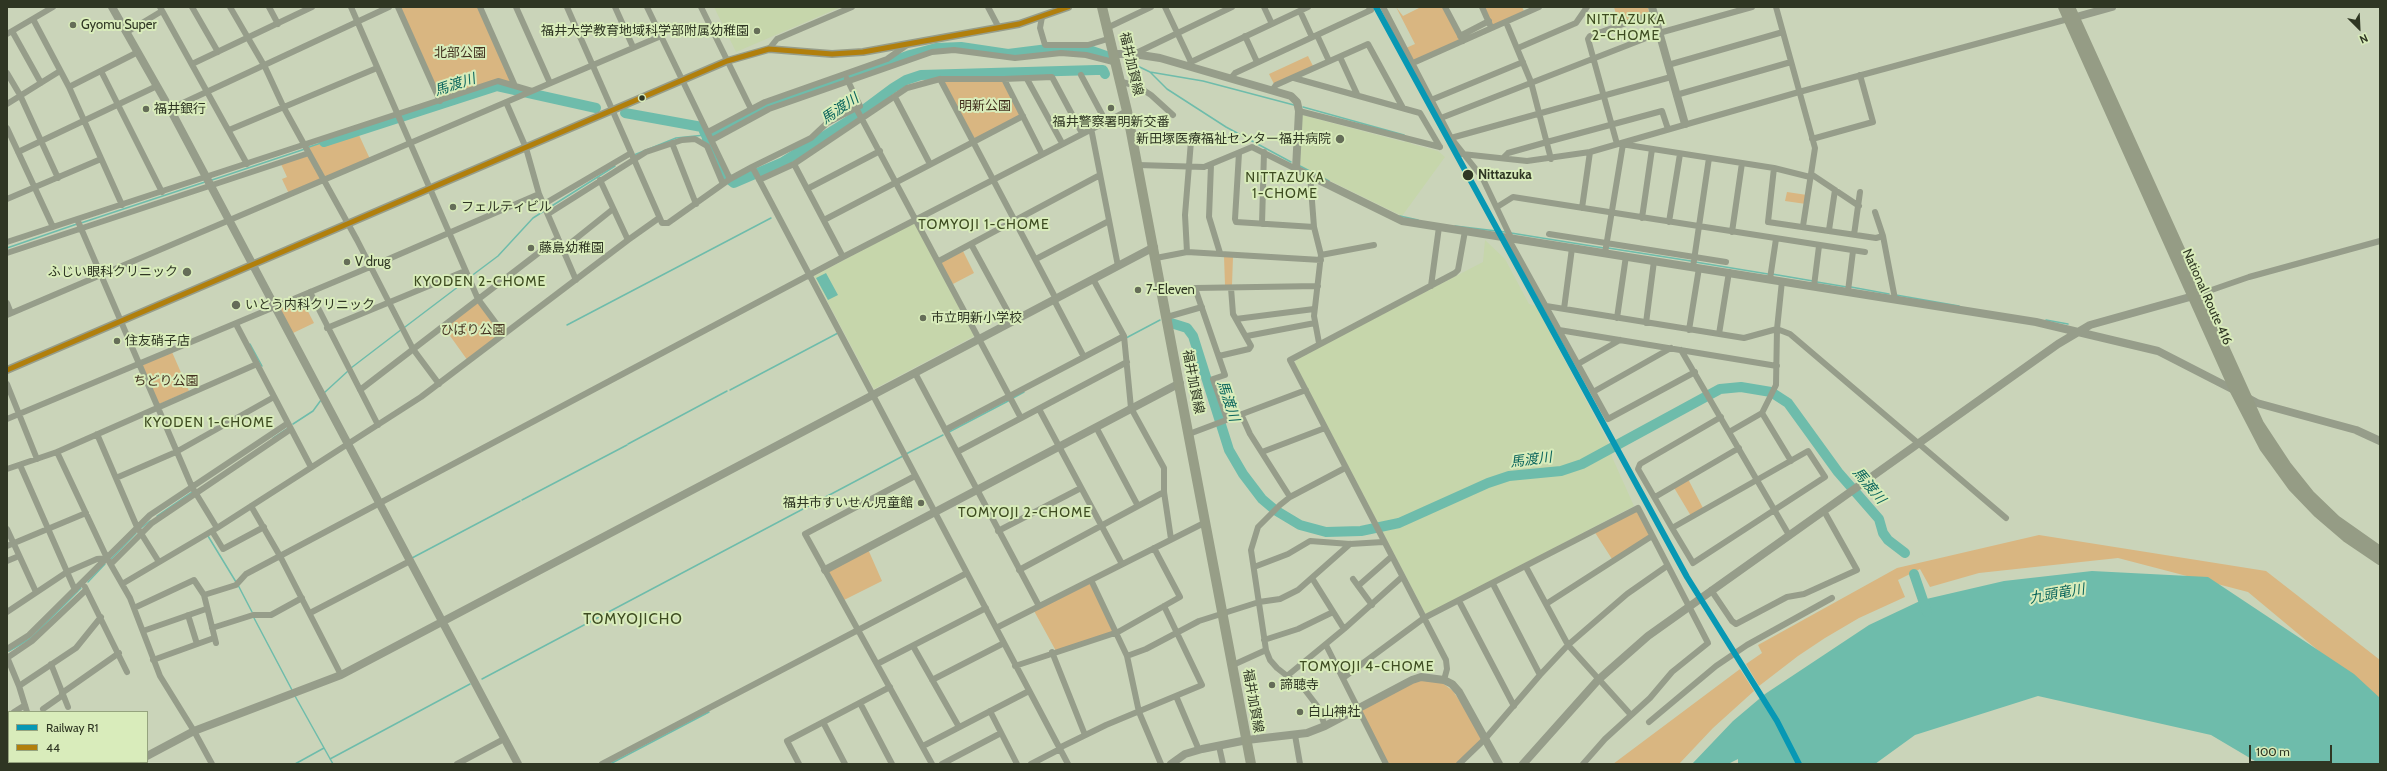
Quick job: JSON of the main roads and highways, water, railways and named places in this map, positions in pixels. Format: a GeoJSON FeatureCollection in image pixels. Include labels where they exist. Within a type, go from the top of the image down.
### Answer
{"type":"FeatureCollection","features":[{"type":"Feature","properties":{"kind":"highway","name":"National Route 416"},"geometry":{"type":"LineString","coordinates":[[2063,7],[2072,18]]}},
{"type":"Feature","properties":{"kind":"highway","name":"National Route 416"},"geometry":{"type":"LineString","coordinates":[[2070,7],[2072,18],[2196,295],[2246,398],[2269,441],[2310,495],[2336,520],[2380,551]]}},
{"type":"Feature","properties":{"kind":"highway","name":"National Route 416"},"geometry":{"type":"LineString","coordinates":[[2196,295],[2235,391],[2264,447],[2293,487],[2318,513],[2346,537],[2380,560]]}},
{"type":"Feature","properties":{"kind":"main road","name":"福井加賀線"},"geometry":{"type":"LineString","coordinates":[[1102,7],[1109,27],[1122,82],[1224,614],[1251,764]]}},
{"type":"Feature","properties":{"kind":"water"},"geometry":{"type":"Polygon","coordinates":[[[826,273],[838,295],[828,300],[816,278],[826,273]]]}},
{"type":"Feature","properties":{"kind":"water","name":"九頭竜川"},"geometry":{"type":"Polygon","coordinates":[[[2092,571],[2208,577],[2354,674],[2380,698],[2380,764],[2260,764],[2211,735],[2038,696],[1915,735],[1875,764],[1738,764],[1738,759],[1728,764],[1692,764],[1733,721],[1765,694],[1869,625],[1922,600],[2004,581],[2092,571]]]}},
{"type":"Feature","properties":{"kind":"waterway"},"geometry":{"type":"LineString","coordinates":[[707,139],[759,109],[910,55],[936,48],[961,47],[1008,54],[1056,48],[1092,51],[1109,57]]}},
{"type":"Feature","properties":{"kind":"waterway"},"geometry":{"type":"LineString","coordinates":[[1125,60],[1150,72],[1167,89],[1226,127],[1291,162]]}},
{"type":"Feature","properties":{"kind":"waterway","name":"馬渡川"},"geometry":{"type":"LineString","coordinates":[[625,113],[702,127],[725,176],[734,183],[783,162],[850,120],[893,88],[906,80],[921,75],[1096,70],[1103,70],[1105,74]]}},
{"type":"Feature","properties":{"kind":"waterway"},"geometry":{"type":"LineString","coordinates":[[1150,72],[1203,81],[1294,105]]}},
{"type":"Feature","properties":{"kind":"waterway","name":"馬渡川"},"geometry":{"type":"LineString","coordinates":[[324,142],[497,86],[596,108]]}},
{"type":"Feature","properties":{"kind":"waterway"},"geometry":{"type":"LineString","coordinates":[[1303,107],[1404,135]]}},
{"type":"Feature","properties":{"kind":"waterway"},"geometry":{"type":"LineString","coordinates":[[634,155],[676,138],[705,135]]}},
{"type":"Feature","properties":{"kind":"waterway"},"geometry":{"type":"LineString","coordinates":[[309,147],[324,142]]}},
{"type":"Feature","properties":{"kind":"waterway"},"geometry":{"type":"LineString","coordinates":[[212,180],[305,149]]}},
{"type":"Feature","properties":{"kind":"waterway"},"geometry":{"type":"LineString","coordinates":[[547,209],[615,166]]}},
{"type":"Feature","properties":{"kind":"waterway"},"geometry":{"type":"LineString","coordinates":[[1300,166],[1329,181]]}},
{"type":"Feature","properties":{"kind":"waterway"},"geometry":{"type":"LineString","coordinates":[[81,223],[205,182]]}},
{"type":"Feature","properties":{"kind":"waterway"},"geometry":{"type":"LineString","coordinates":[[470,277],[498,256],[533,218],[544,211]]}},
{"type":"Feature","properties":{"kind":"waterway"},"geometry":{"type":"LineString","coordinates":[[1400,216],[1418,220]]}},
{"type":"Feature","properties":{"kind":"waterway"},"geometry":{"type":"LineString","coordinates":[[567,325],[771,218]]}},
{"type":"Feature","properties":{"kind":"waterway"},"geometry":{"type":"LineString","coordinates":[[7,248],[77,224]]}},
{"type":"Feature","properties":{"kind":"waterway"},"geometry":{"type":"LineString","coordinates":[[1455,226],[1505,232]]}},
{"type":"Feature","properties":{"kind":"waterway"},"geometry":{"type":"LineString","coordinates":[[1511,233],[1604,248]]}},
{"type":"Feature","properties":{"kind":"waterway"},"geometry":{"type":"LineString","coordinates":[[1608,248],[1691,261]]}},
{"type":"Feature","properties":{"kind":"waterway"},"geometry":{"type":"LineString","coordinates":[[1695,262],[1768,274]]}},
{"type":"Feature","properties":{"kind":"waterway"},"geometry":{"type":"LineString","coordinates":[[1772,274],[1813,281]]}},
{"type":"Feature","properties":{"kind":"waterway"},"geometry":{"type":"LineString","coordinates":[[405,327],[467,280]]}},
{"type":"Feature","properties":{"kind":"waterway"},"geometry":{"type":"LineString","coordinates":[[1817,282],[1847,287]]}},
{"type":"Feature","properties":{"kind":"waterway"},"geometry":{"type":"LineString","coordinates":[[1851,287],[1889,294]]}},
{"type":"Feature","properties":{"kind":"waterway"},"geometry":{"type":"LineString","coordinates":[[1896,295],[1959,306]]}},
{"type":"Feature","properties":{"kind":"waterway"},"geometry":{"type":"LineString","coordinates":[[1126,338],[1160,320]]}},
{"type":"Feature","properties":{"kind":"waterway"},"geometry":{"type":"LineString","coordinates":[[2046,320],[2068,324]]}},
{"type":"Feature","properties":{"kind":"waterway","name":"馬渡川"},"geometry":{"type":"LineString","coordinates":[[1171,323],[1187,328],[1193,336],[1229,450],[1243,474],[1262,499],[1275,510],[1300,525],[1326,532],[1361,531],[1399,523],[1488,483],[1509,476],[1561,471],[1582,464],[1720,389],[1741,387],[1771,392],[1788,403],[1838,472],[1879,519],[1883,533],[1888,540],[1905,553]]}},
{"type":"Feature","properties":{"kind":"waterway"},"geometry":{"type":"LineString","coordinates":[[351,368],[402,329]]}},
{"type":"Feature","properties":{"kind":"waterway"},"geometry":{"type":"LineString","coordinates":[[730,390],[838,333]]}},
{"type":"Feature","properties":{"kind":"waterway"},"geometry":{"type":"LineString","coordinates":[[250,344],[262,366]]}},
{"type":"Feature","properties":{"kind":"waterway"},"geometry":{"type":"LineString","coordinates":[[324,393],[348,371]]}},
{"type":"Feature","properties":{"kind":"waterway"},"geometry":{"type":"LineString","coordinates":[[628,444],[727,391]]}},
{"type":"Feature","properties":{"kind":"waterway"},"geometry":{"type":"LineString","coordinates":[[1013,398],[1024,392]]}},
{"type":"Feature","properties":{"kind":"waterway"},"geometry":{"type":"LineString","coordinates":[[293,424],[313,411],[321,400]]}},
{"type":"Feature","properties":{"kind":"waterway"},"geometry":{"type":"LineString","coordinates":[[949,432],[1010,400]]}},
{"type":"Feature","properties":{"kind":"waterway"},"geometry":{"type":"LineString","coordinates":[[273,438],[288,428]]}},
{"type":"Feature","properties":{"kind":"waterway"},"geometry":{"type":"LineString","coordinates":[[906,454],[943,435]]}},
{"type":"Feature","properties":{"kind":"waterway"},"geometry":{"type":"LineString","coordinates":[[522,500],[627,445]]}},
{"type":"Feature","properties":{"kind":"waterway"},"geometry":{"type":"LineString","coordinates":[[482,679],[903,456]]}},
{"type":"Feature","properties":{"kind":"waterway"},"geometry":{"type":"LineString","coordinates":[[157,516],[192,492]]}},
{"type":"Feature","properties":{"kind":"waterway"},"geometry":{"type":"LineString","coordinates":[[412,558],[520,501]]}},
{"type":"Feature","properties":{"kind":"waterway"},"geometry":{"type":"LineString","coordinates":[[141,528],[150,521]]}},
{"type":"Feature","properties":{"kind":"waterway"},"geometry":{"type":"LineString","coordinates":[[111,559],[136,533]]}},
{"type":"Feature","properties":{"kind":"waterway"},"geometry":{"type":"LineString","coordinates":[[208,536],[236,582]]}},
{"type":"Feature","properties":{"kind":"waterway"},"geometry":{"type":"LineString","coordinates":[[88,582],[105,564]]}},
{"type":"Feature","properties":{"kind":"waterway","name":"馬渡川"},"geometry":{"type":"LineString","coordinates":[[1914,574],[1927,612]]}},
{"type":"Feature","properties":{"kind":"waterway"},"geometry":{"type":"LineString","coordinates":[[238,585],[252,612]]}},
{"type":"Feature","properties":{"kind":"waterway"},"geometry":{"type":"LineString","coordinates":[[9,651],[31,638],[81,588]]}},
{"type":"Feature","properties":{"kind":"waterway"},"geometry":{"type":"LineString","coordinates":[[254,618],[292,690]]}},
{"type":"Feature","properties":{"kind":"waterway"},"geometry":{"type":"LineString","coordinates":[[330,759],[470,684]]}},
{"type":"Feature","properties":{"kind":"waterway"},"geometry":{"type":"LineString","coordinates":[[295,696],[333,764]]}},
{"type":"Feature","properties":{"kind":"waterway"},"geometry":{"type":"LineString","coordinates":[[610,764],[709,712]]}},
{"type":"Feature","properties":{"kind":"waterway"},"geometry":{"type":"LineString","coordinates":[[295,764],[324,748]]}},
{"type":"Feature","properties":{"kind":"rail line","name":"R1"},"geometry":{"type":"LineString","coordinates":[[1376,7],[1687,577],[1777,721],[1799,764]]}},
{"type":"Feature","properties":{"kind":"place","name":"Gyomu Super"},"geometry":{"type":"Point","coordinates":[73,25]}},
{"type":"Feature","properties":{"kind":"place","name":"福井大学教育地域科学部附属幼稚園"},"geometry":{"type":"Point","coordinates":[757,31]}},
{"type":"Feature","properties":{"kind":"place","name":"福井警察署明新交番"},"geometry":{"type":"Point","coordinates":[1111,108]}},
{"type":"Feature","properties":{"kind":"place","name":"福井銀行"},"geometry":{"type":"Point","coordinates":[146,109]}},
{"type":"Feature","properties":{"kind":"place","name":"新田塚医療福祉センター福井病院"},"geometry":{"type":"Point","coordinates":[1340,139]}},
{"type":"Feature","properties":{"kind":"place","name":"Nittazuka"},"geometry":{"type":"Point","coordinates":[1468,175]}},
{"type":"Feature","properties":{"kind":"place","name":"フェルティビル"},"geometry":{"type":"Point","coordinates":[453,207]}},
{"type":"Feature","properties":{"kind":"place","name":"藤島幼稚園"},"geometry":{"type":"Point","coordinates":[531,248]}},
{"type":"Feature","properties":{"kind":"place","name":"V drug"},"geometry":{"type":"Point","coordinates":[347,262]}},
{"type":"Feature","properties":{"kind":"place","name":"ふじい眼科クリニック"},"geometry":{"type":"Point","coordinates":[187,272]}},
{"type":"Feature","properties":{"kind":"place","name":"7-Eleven"},"geometry":{"type":"Point","coordinates":[1138,290]}},
{"type":"Feature","properties":{"kind":"place","name":"いとう内科クリニック"},"geometry":{"type":"Point","coordinates":[236,305]}},
{"type":"Feature","properties":{"kind":"place","name":"市立明新小学校"},"geometry":{"type":"Point","coordinates":[923,318]}},
{"type":"Feature","properties":{"kind":"place","name":"住友硝子店"},"geometry":{"type":"Point","coordinates":[117,341]}},
{"type":"Feature","properties":{"kind":"place","name":"福井市すいせん児童館"},"geometry":{"type":"Point","coordinates":[921,503]}},
{"type":"Feature","properties":{"kind":"place","name":"諦聴寺"},"geometry":{"type":"Point","coordinates":[1272,685]}},
{"type":"Feature","properties":{"kind":"place","name":"白山神社"},"geometry":{"type":"Point","coordinates":[1300,712]}},
{"type":"Feature","properties":{"kind":"district","name":"NITTAZUKA 2-CHOME"},"geometry":{"type":"Point","coordinates":[1626,28]}},
{"type":"Feature","properties":{"kind":"district","name":"NITTAZUKA 1-CHOME"},"geometry":{"type":"Point","coordinates":[1285,186]}},
{"type":"Feature","properties":{"kind":"district","name":"TOMYOJI 1-CHOME"},"geometry":{"type":"Point","coordinates":[984,225]}},
{"type":"Feature","properties":{"kind":"district","name":"KYODEN 2-CHOME"},"geometry":{"type":"Point","coordinates":[480,282]}},
{"type":"Feature","properties":{"kind":"district","name":"KYODEN 1-CHOME"},"geometry":{"type":"Point","coordinates":[209,423]}},
{"type":"Feature","properties":{"kind":"district","name":"TOMYOJI 2-CHOME"},"geometry":{"type":"Point","coordinates":[1025,513]}},
{"type":"Feature","properties":{"kind":"district","name":"TOMYOJICHO"},"geometry":{"type":"Point","coordinates":[633,620]}},
{"type":"Feature","properties":{"kind":"district","name":"TOMYOJI 4-CHOME"},"geometry":{"type":"Point","coordinates":[1367,667]}},
{"type":"Feature","properties":{"kind":"park label","name":"北部公園"},"geometry":{"type":"Point","coordinates":[460,53]}},
{"type":"Feature","properties":{"kind":"park label","name":"明新公園"},"geometry":{"type":"Point","coordinates":[985,106]}},
{"type":"Feature","properties":{"kind":"park label","name":"ひばり公園"},"geometry":{"type":"Point","coordinates":[473,330]}},
{"type":"Feature","properties":{"kind":"park label","name":"ちどり公園"},"geometry":{"type":"Point","coordinates":[166,381]}}]}
